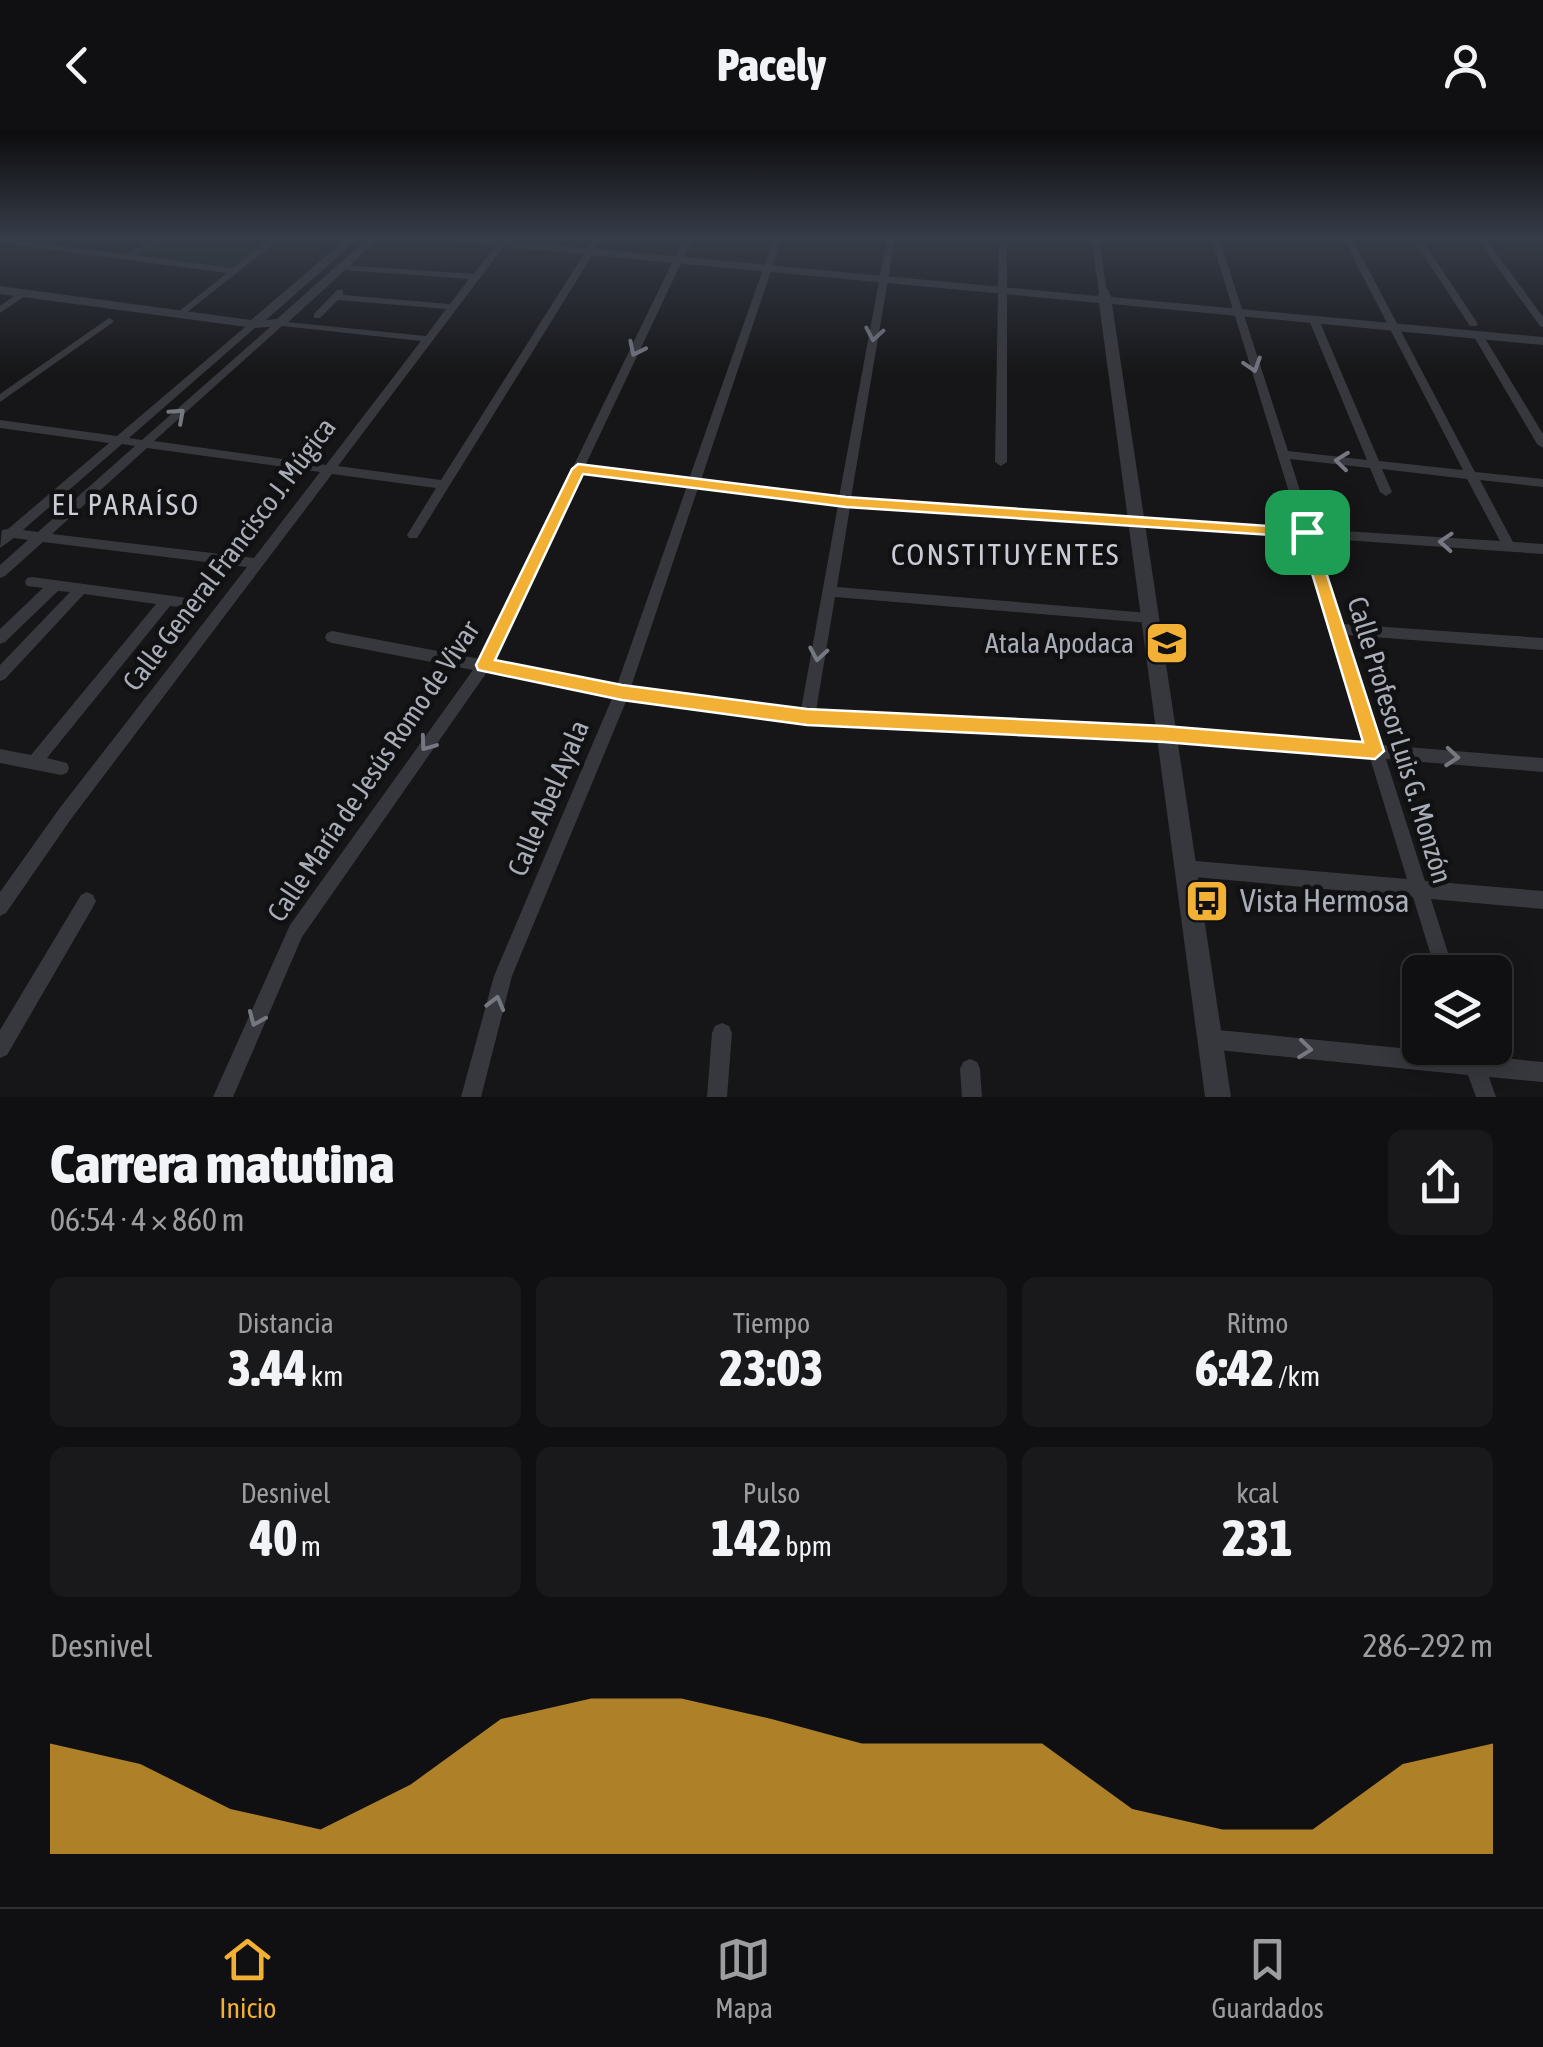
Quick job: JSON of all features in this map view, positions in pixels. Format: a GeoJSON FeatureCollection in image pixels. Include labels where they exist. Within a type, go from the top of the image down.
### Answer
{"type":"FeatureCollection","features":[{"type":"Feature","properties":{"kind":"street"},"geometry":{"type":"LineString","coordinates":[[181,314],[221,283]]}},
{"type":"Feature","properties":{"kind":"street"},"geometry":{"type":"LineString","coordinates":[[4,536],[302,283]]}},
{"type":"Feature","properties":{"kind":"street"},"geometry":{"type":"LineString","coordinates":[[0,573],[325,283]]}},
{"type":"Feature","properties":{"kind":"street","name":"Calle General Francisco J. Múgica"},"geometry":{"type":"LineString","coordinates":[[0,907],[65,814],[471,283]]}},
{"type":"Feature","properties":{"kind":"street"},"geometry":{"type":"LineString","coordinates":[[412,535],[572,283]]}},
{"type":"Feature","properties":{"kind":"street","name":"Calle María de Jesús Romo de Vivar"},"geometry":{"type":"LineString","coordinates":[[223,1097],[296,931],[484,665],[668,283]]}},
{"type":"Feature","properties":{"kind":"street","name":"Calle Abel Ayala"},"geometry":{"type":"LineString","coordinates":[[470,1097],[503,976],[622,692],[763,283]]}},
{"type":"Feature","properties":{"kind":"street"},"geometry":{"type":"LineString","coordinates":[[807,717],[883,283]]}},
{"type":"Feature","properties":{"kind":"street"},"geometry":{"type":"LineString","coordinates":[[960,283],[1476,330],[1543,342]]}},
{"type":"Feature","properties":{"kind":"street"},"geometry":{"type":"LineString","coordinates":[[1001,462],[1002,283]]}},
{"type":"Feature","properties":{"kind":"street"},"geometry":{"type":"LineString","coordinates":[[1102,283],[1218,1097]]}},
{"type":"Feature","properties":{"kind":"street","name":"Calle Profesor Luis G. Monzón"},"geometry":{"type":"LineString","coordinates":[[1228,283],[1439,955]]}},
{"type":"Feature","properties":{"kind":"street"},"geometry":{"type":"LineString","coordinates":[[1371,283],[1509,547]]}},
{"type":"Feature","properties":{"kind":"street"},"geometry":{"type":"LineString","coordinates":[[1445,283],[1543,444]]}},
{"type":"Feature","properties":{"kind":"street"},"geometry":{"type":"LineString","coordinates":[[1512,283],[1543,328]]}},
{"type":"Feature","properties":{"kind":"street"},"geometry":{"type":"LineString","coordinates":[[0,290],[254,324],[280,323],[429,339]]}},
{"type":"Feature","properties":{"kind":"street"},"geometry":{"type":"LineString","coordinates":[[0,310],[24,293]]}},
{"type":"Feature","properties":{"kind":"street"},"geometry":{"type":"LineString","coordinates":[[304,302],[334,298],[454,306]]}},
{"type":"Feature","properties":{"kind":"street"},"geometry":{"type":"LineString","coordinates":[[317,316],[334,298]]}},
{"type":"Feature","properties":{"kind":"street"},"geometry":{"type":"LineString","coordinates":[[1235,308],[1314,320],[1392,322]]}},
{"type":"Feature","properties":{"kind":"street"},"geometry":{"type":"LineString","coordinates":[[1314,320],[1386,492]]}},
{"type":"Feature","properties":{"kind":"street"},"geometry":{"type":"LineString","coordinates":[[0,398],[109,321]]}},
{"type":"Feature","properties":{"kind":"street"},"geometry":{"type":"LineString","coordinates":[[1476,330],[1543,328]]}},
{"type":"Feature","properties":{"kind":"street"},"geometry":{"type":"LineString","coordinates":[[0,424],[444,485]]}},
{"type":"Feature","properties":{"kind":"street"},"geometry":{"type":"LineString","coordinates":[[1281,454],[1543,483]]}},
{"type":"Feature","properties":{"kind":"street"},"geometry":{"type":"LineString","coordinates":[[578,469],[846,502],[1543,550]]}},
{"type":"Feature","properties":{"kind":"street"},"geometry":{"type":"LineString","coordinates":[[4,536],[258,563]]}},
{"type":"Feature","properties":{"kind":"street"},"geometry":{"type":"LineString","coordinates":[[32,582],[188,603]]}},
{"type":"Feature","properties":{"kind":"street"},"geometry":{"type":"LineString","coordinates":[[0,638],[55,585]]}},
{"type":"Feature","properties":{"kind":"street"},"geometry":{"type":"LineString","coordinates":[[0,676],[80,588]]}},
{"type":"Feature","properties":{"kind":"street"},"geometry":{"type":"LineString","coordinates":[[828,591],[1148,618]]}},
{"type":"Feature","properties":{"kind":"street"},"geometry":{"type":"LineString","coordinates":[[34,763],[167,600]]}},
{"type":"Feature","properties":{"kind":"street"},"geometry":{"type":"LineString","coordinates":[[1336,629],[1543,644]]}},
{"type":"Feature","properties":{"kind":"street"},"geometry":{"type":"LineString","coordinates":[[332,638],[622,692],[807,717],[1164,734],[1543,765]]}},
{"type":"Feature","properties":{"kind":"street"},"geometry":{"type":"LineString","coordinates":[[0,756],[61,768]]}},
{"type":"Feature","properties":{"kind":"street"},"geometry":{"type":"LineString","coordinates":[[1184,868],[1543,900]]}},
{"type":"Feature","properties":{"kind":"street"},"geometry":{"type":"LineString","coordinates":[[0,1048],[9,1016],[87,901]]}},
{"type":"Feature","properties":{"kind":"street"},"geometry":{"type":"LineString","coordinates":[[717,1097],[722,1033]]}},
{"type":"Feature","properties":{"kind":"street"},"geometry":{"type":"LineString","coordinates":[[1208,1040],[1402,1052]]}},
{"type":"Feature","properties":{"kind":"street"},"geometry":{"type":"LineString","coordinates":[[1474,1065],[1486,1097]]}},
{"type":"Feature","properties":{"kind":"street"},"geometry":{"type":"LineString","coordinates":[[1512,1065],[1543,1072]]}},
{"type":"Feature","properties":{"kind":"street"},"geometry":{"type":"LineString","coordinates":[[970,1069],[972,1097]]}},
{"type":"Feature","properties":{"kind":"place","name":"Atala Apodaca"},"geometry":{"type":"Point","coordinates":[1167,643]}},
{"type":"Feature","properties":{"kind":"place","name":"Vista Hermosa"},"geometry":{"type":"Point","coordinates":[1207,901]}},
{"type":"Feature","properties":{"kind":"district","name":"EL PARAÍSO"},"geometry":{"type":"Point","coordinates":[126,505]}},
{"type":"Feature","properties":{"kind":"district","name":"CONSTITUYENTES"},"geometry":{"type":"Point","coordinates":[1006,555]}},
{"type":"Feature","properties":{"kind":"route"},"geometry":{"type":"LineString","coordinates":[[578,469],[846,502],[1307,532],[1375,751],[1164,734],[807,717],[622,692],[484,665],[578,469]]}}]}
